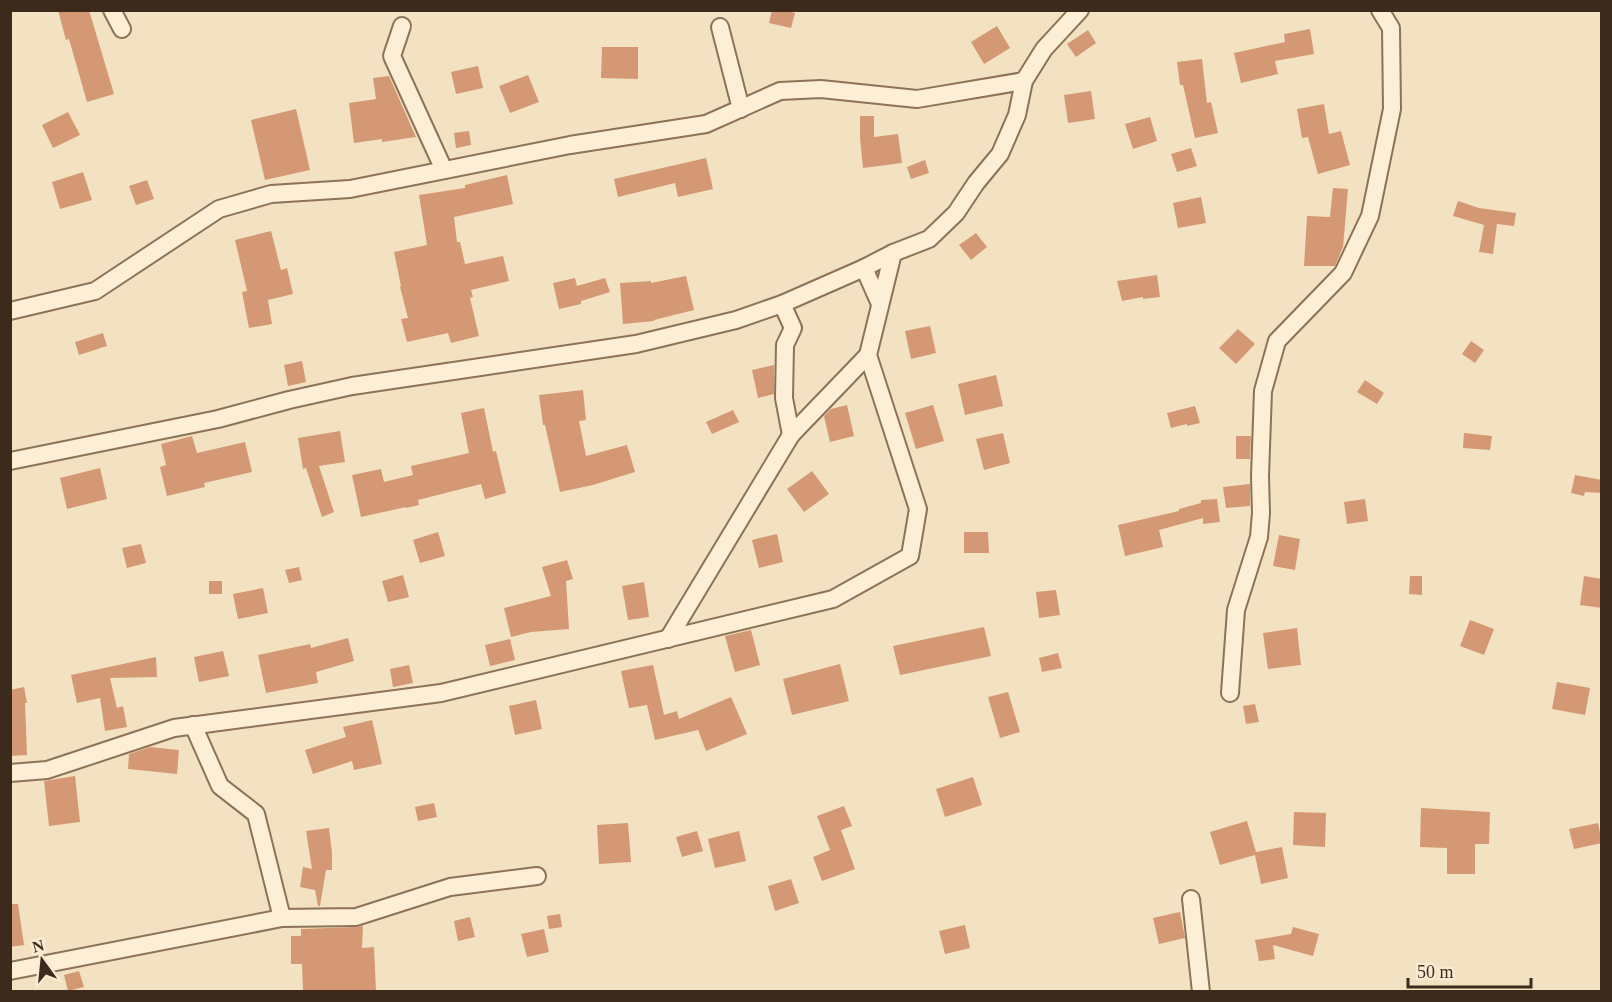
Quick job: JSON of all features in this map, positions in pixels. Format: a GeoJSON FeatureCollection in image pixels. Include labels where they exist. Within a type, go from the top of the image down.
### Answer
{"type":"FeatureCollection","features":[{"type":"Feature","properties":{"kind":"street"},"geometry":{"type":"LineString","coordinates":[[112,10],[122,29]]}},
{"type":"Feature","properties":{"kind":"street"},"geometry":{"type":"LineString","coordinates":[[10,461],[218,419],[352,386],[636,344],[736,320],[782,304],[929,239],[956,213],[976,183],[1000,154],[1017,115],[1024,81],[1044,49],[1080,10]]}},
{"type":"Feature","properties":{"kind":"street"},"geometry":{"type":"LineString","coordinates":[[1230,693],[1236,610],[1259,537],[1262,513],[1260,476],[1263,392],[1276,341],[1342,273],[1370,216],[1392,109],[1391,28],[1380,10]]}},
{"type":"Feature","properties":{"kind":"street"},"geometry":{"type":"LineString","coordinates":[[402,26],[392,56],[444,170]]}},
{"type":"Feature","properties":{"kind":"street"},"geometry":{"type":"LineString","coordinates":[[720,27],[741,109]]}},
{"type":"Feature","properties":{"kind":"street"},"geometry":{"type":"LineString","coordinates":[[10,311],[95,291],[219,209],[271,194],[350,189],[570,145],[706,124],[780,92],[821,89],[917,99],[1024,81]]}},
{"type":"Feature","properties":{"kind":"street"},"geometry":{"type":"LineString","coordinates":[[668,639],[791,435],[868,355],[893,253]]}},
{"type":"Feature","properties":{"kind":"street"},"geometry":{"type":"LineString","coordinates":[[864,268],[880,304]]}},
{"type":"Feature","properties":{"kind":"street"},"geometry":{"type":"LineString","coordinates":[[782,304],[793,328],[785,345],[784,387],[791,435]]}},
{"type":"Feature","properties":{"kind":"street"},"geometry":{"type":"LineString","coordinates":[[10,773],[47,770],[174,728],[441,693],[833,600],[910,556],[918,509],[868,355]]}},
{"type":"Feature","properties":{"kind":"street"},"geometry":{"type":"LineString","coordinates":[[193,725],[220,786],[256,814],[282,918]]}},
{"type":"Feature","properties":{"kind":"street"},"geometry":{"type":"LineString","coordinates":[[10,971],[282,918],[356,917],[450,887],[537,876]]}},
{"type":"Feature","properties":{"kind":"street"},"geometry":{"type":"LineString","coordinates":[[1191,899],[1201,992]]}},
{"type":"Feature","properties":{"kind":"building"},"geometry":{"type":"Polygon","coordinates":[[[58,10],[89,10],[114,94],[87,102],[58,10]]]}},
{"type":"Feature","properties":{"kind":"building"},"geometry":{"type":"Polygon","coordinates":[[[772,10],[795,13],[791,28],[769,23],[772,10]]]}},
{"type":"Feature","properties":{"kind":"building"},"geometry":{"type":"Polygon","coordinates":[[[997,26],[1010,48],[984,64],[971,42],[997,26]]]}},
{"type":"Feature","properties":{"kind":"building"},"geometry":{"type":"Polygon","coordinates":[[[1310,29],[1314,54],[1275,61],[1278,74],[1241,83],[1234,53],[1285,42],[1284,34],[1310,29]]]}},
{"type":"Feature","properties":{"kind":"building"},"geometry":{"type":"Polygon","coordinates":[[[1088,30],[1096,43],[1076,57],[1067,44],[1088,30]]]}},
{"type":"Feature","properties":{"kind":"building"},"geometry":{"type":"Polygon","coordinates":[[[602,47],[638,47],[638,79],[601,78],[602,47]]]}},
{"type":"Feature","properties":{"kind":"building"},"geometry":{"type":"Polygon","coordinates":[[[1202,59],[1207,103],[1211,102],[1218,133],[1195,138],[1183,85],[1180,85],[1177,62],[1202,59]]]}},
{"type":"Feature","properties":{"kind":"building"},"geometry":{"type":"Polygon","coordinates":[[[478,66],[483,88],[456,94],[451,72],[478,66]]]}},
{"type":"Feature","properties":{"kind":"building"},"geometry":{"type":"Polygon","coordinates":[[[528,75],[539,102],[510,113],[499,86],[528,75]]]}},
{"type":"Feature","properties":{"kind":"building"},"geometry":{"type":"Polygon","coordinates":[[[389,76],[416,137],[354,143],[349,103],[376,99],[373,78],[389,76]]]}},
{"type":"Feature","properties":{"kind":"building"},"geometry":{"type":"Polygon","coordinates":[[[1091,91],[1095,119],[1068,123],[1064,95],[1091,91]]]}},
{"type":"Feature","properties":{"kind":"building"},"geometry":{"type":"Polygon","coordinates":[[[1324,104],[1329,134],[1341,131],[1350,165],[1318,174],[1308,137],[1302,138],[1297,109],[1324,104]]]}},
{"type":"Feature","properties":{"kind":"building"},"geometry":{"type":"Polygon","coordinates":[[[296,109],[310,170],[265,180],[251,120],[296,109]]]}},
{"type":"Feature","properties":{"kind":"building"},"geometry":{"type":"Polygon","coordinates":[[[68,112],[80,135],[53,148],[42,125],[68,112]]]}},
{"type":"Feature","properties":{"kind":"building"},"geometry":{"type":"Polygon","coordinates":[[[860,116],[874,116],[874,137],[898,134],[902,163],[863,168],[860,116]]]}},
{"type":"Feature","properties":{"kind":"building"},"geometry":{"type":"Polygon","coordinates":[[[1150,117],[1157,141],[1133,149],[1125,124],[1150,117]]]}},
{"type":"Feature","properties":{"kind":"building"},"geometry":{"type":"Polygon","coordinates":[[[469,131],[471,145],[456,148],[454,133],[469,131]]]}},
{"type":"Feature","properties":{"kind":"building"},"geometry":{"type":"Polygon","coordinates":[[[1191,148],[1197,166],[1177,172],[1171,154],[1191,148]]]}},
{"type":"Feature","properties":{"kind":"building"},"geometry":{"type":"Polygon","coordinates":[[[706,158],[713,189],[678,197],[675,183],[618,197],[614,179],[706,158]]]}},
{"type":"Feature","properties":{"kind":"building"},"geometry":{"type":"Polygon","coordinates":[[[925,160],[929,173],[911,179],[907,167],[925,160]]]}},
{"type":"Feature","properties":{"kind":"building"},"geometry":{"type":"Polygon","coordinates":[[[83,172],[92,200],[60,209],[52,182],[83,172]]]}},
{"type":"Feature","properties":{"kind":"building"},"geometry":{"type":"Polygon","coordinates":[[[507,175],[513,204],[454,217],[457,242],[460,242],[465,264],[503,256],[509,281],[471,290],[473,297],[470,298],[479,336],[451,343],[448,333],[407,342],[401,319],[408,318],[394,252],[427,245],[419,195],[465,188],[465,185],[507,175]]]}},
{"type":"Feature","properties":{"kind":"building"},"geometry":{"type":"Polygon","coordinates":[[[147,180],[154,199],[136,205],[129,186],[147,180]]]}},
{"type":"Feature","properties":{"kind":"building"},"geometry":{"type":"Polygon","coordinates":[[[1333,188],[1348,189],[1343,247],[1335,266],[1304,266],[1307,216],[1330,217],[1333,188]]]}},
{"type":"Feature","properties":{"kind":"building"},"geometry":{"type":"Polygon","coordinates":[[[1201,197],[1206,223],[1178,228],[1173,203],[1201,197]]]}},
{"type":"Feature","properties":{"kind":"building"},"geometry":{"type":"Polygon","coordinates":[[[1458,201],[1479,208],[1516,213],[1514,226],[1497,224],[1493,254],[1479,252],[1484,225],[1453,216],[1458,201]]]}},
{"type":"Feature","properties":{"kind":"building"},"geometry":{"type":"Polygon","coordinates":[[[271,231],[281,270],[287,268],[293,294],[268,300],[272,324],[249,328],[242,292],[247,291],[235,240],[271,231]]]}},
{"type":"Feature","properties":{"kind":"building"},"geometry":{"type":"Polygon","coordinates":[[[976,233],[987,247],[971,260],[959,245],[976,233]]]}},
{"type":"Feature","properties":{"kind":"building"},"geometry":{"type":"Polygon","coordinates":[[[1157,275],[1160,297],[1122,301],[1117,281],[1157,275]]]}},
{"type":"Feature","properties":{"kind":"building"},"geometry":{"type":"Polygon","coordinates":[[[686,276],[694,310],[654,321],[623,324],[620,283],[651,281],[651,283],[686,276]]]}},
{"type":"Feature","properties":{"kind":"building"},"geometry":{"type":"Polygon","coordinates":[[[575,278],[577,286],[605,278],[610,292],[581,301],[581,304],[559,309],[553,283],[575,278]]]}},
{"type":"Feature","properties":{"kind":"building"},"geometry":{"type":"Polygon","coordinates":[[[930,326],[936,353],[911,359],[905,331],[930,326]]]}},
{"type":"Feature","properties":{"kind":"building"},"geometry":{"type":"Polygon","coordinates":[[[1238,329],[1255,344],[1236,364],[1219,348],[1238,329]]]}},
{"type":"Feature","properties":{"kind":"building"},"geometry":{"type":"Polygon","coordinates":[[[103,333],[107,346],[79,355],[75,342],[103,333]]]}},
{"type":"Feature","properties":{"kind":"building"},"geometry":{"type":"Polygon","coordinates":[[[1471,341],[1484,350],[1475,363],[1462,354],[1471,341]]]}},
{"type":"Feature","properties":{"kind":"building"},"geometry":{"type":"Polygon","coordinates":[[[302,361],[306,382],[288,386],[284,365],[302,361]]]}},
{"type":"Feature","properties":{"kind":"building"},"geometry":{"type":"Polygon","coordinates":[[[774,365],[774,394],[758,398],[752,370],[774,365]]]}},
{"type":"Feature","properties":{"kind":"building"},"geometry":{"type":"Polygon","coordinates":[[[996,375],[1003,406],[965,415],[958,384],[996,375]]]}},
{"type":"Feature","properties":{"kind":"building"},"geometry":{"type":"Polygon","coordinates":[[[1365,380],[1384,393],[1377,404],[1357,392],[1365,380]]]}},
{"type":"Feature","properties":{"kind":"building"},"geometry":{"type":"Polygon","coordinates":[[[583,390],[586,420],[579,421],[586,456],[627,445],[635,472],[560,492],[545,425],[543,425],[539,395],[583,390]]]}},
{"type":"Feature","properties":{"kind":"building"},"geometry":{"type":"Polygon","coordinates":[[[847,405],[854,436],[830,442],[824,416],[831,409],[847,405]]]}},
{"type":"Feature","properties":{"kind":"building"},"geometry":{"type":"Polygon","coordinates":[[[933,405],[944,441],[916,449],[905,413],[933,405]]]}},
{"type":"Feature","properties":{"kind":"building"},"geometry":{"type":"Polygon","coordinates":[[[1195,406],[1200,423],[1171,428],[1167,413],[1195,406]]]}},
{"type":"Feature","properties":{"kind":"building"},"geometry":{"type":"Polygon","coordinates":[[[484,408],[493,452],[496,451],[506,493],[485,499],[481,484],[418,500],[419,505],[361,517],[352,475],[381,469],[384,482],[413,475],[411,466],[469,453],[461,413],[484,408]]]}},
{"type":"Feature","properties":{"kind":"building"},"geometry":{"type":"Polygon","coordinates":[[[733,410],[739,422],[712,434],[706,422],[733,410]]]}},
{"type":"Feature","properties":{"kind":"building"},"geometry":{"type":"Polygon","coordinates":[[[340,431],[345,462],[319,466],[334,512],[322,517],[306,468],[303,469],[298,438],[340,431]]]}},
{"type":"Feature","properties":{"kind":"building"},"geometry":{"type":"Polygon","coordinates":[[[1003,433],[1010,463],[984,470],[976,439],[1003,433]]]}},
{"type":"Feature","properties":{"kind":"building"},"geometry":{"type":"Polygon","coordinates":[[[1464,433],[1492,436],[1490,450],[1463,448],[1464,433]]]}},
{"type":"Feature","properties":{"kind":"building"},"geometry":{"type":"Polygon","coordinates":[[[192,436],[197,453],[245,442],[252,472],[204,483],[205,487],[167,496],[160,467],[166,465],[161,444],[192,436]]]}},
{"type":"Feature","properties":{"kind":"building"},"geometry":{"type":"Polygon","coordinates":[[[1236,436],[1251,436],[1250,459],[1236,459],[1236,436]]]}},
{"type":"Feature","properties":{"kind":"building"},"geometry":{"type":"Polygon","coordinates":[[[100,468],[107,499],[67,509],[60,478],[100,468]]]}},
{"type":"Feature","properties":{"kind":"building"},"geometry":{"type":"Polygon","coordinates":[[[812,471],[829,494],[804,512],[787,489],[812,471]]]}},
{"type":"Feature","properties":{"kind":"building"},"geometry":{"type":"Polygon","coordinates":[[[1575,475],[1602,480],[1602,493],[1585,492],[1584,496],[1571,493],[1575,475]]]}},
{"type":"Feature","properties":{"kind":"building"},"geometry":{"type":"Polygon","coordinates":[[[1250,484],[1250,506],[1226,508],[1223,487],[1250,484]]]}},
{"type":"Feature","properties":{"kind":"building"},"geometry":{"type":"Polygon","coordinates":[[[1217,499],[1220,522],[1203,524],[1203,518],[1159,530],[1163,547],[1125,556],[1118,525],[1179,511],[1179,509],[1201,503],[1201,500],[1217,499]]]}},
{"type":"Feature","properties":{"kind":"building"},"geometry":{"type":"Polygon","coordinates":[[[1365,499],[1368,521],[1347,524],[1344,502],[1365,499]]]}},
{"type":"Feature","properties":{"kind":"building"},"geometry":{"type":"Polygon","coordinates":[[[438,532],[445,556],[420,563],[413,540],[438,532]]]}},
{"type":"Feature","properties":{"kind":"building"},"geometry":{"type":"Polygon","coordinates":[[[964,532],[988,532],[989,553],[964,553],[964,532]]]}},
{"type":"Feature","properties":{"kind":"building"},"geometry":{"type":"Polygon","coordinates":[[[777,534],[783,562],[759,568],[752,540],[777,534]]]}},
{"type":"Feature","properties":{"kind":"building"},"geometry":{"type":"Polygon","coordinates":[[[1279,535],[1300,539],[1295,570],[1273,566],[1279,535]]]}},
{"type":"Feature","properties":{"kind":"building"},"geometry":{"type":"Polygon","coordinates":[[[141,544],[146,563],[127,568],[122,548],[141,544]]]}},
{"type":"Feature","properties":{"kind":"building"},"geometry":{"type":"Polygon","coordinates":[[[567,560],[573,579],[566,581],[569,629],[531,632],[511,637],[504,608],[551,596],[542,567],[567,560]]]}},
{"type":"Feature","properties":{"kind":"building"},"geometry":{"type":"Polygon","coordinates":[[[299,567],[302,580],[289,583],[285,570],[299,567]]]}},
{"type":"Feature","properties":{"kind":"building"},"geometry":{"type":"Polygon","coordinates":[[[403,575],[409,597],[388,602],[382,581],[403,575]]]}},
{"type":"Feature","properties":{"kind":"building"},"geometry":{"type":"Polygon","coordinates":[[[1410,576],[1422,576],[1422,595],[1409,594],[1410,576]]]}},
{"type":"Feature","properties":{"kind":"building"},"geometry":{"type":"Polygon","coordinates":[[[1584,576],[1602,579],[1602,608],[1580,605],[1584,576]]]}},
{"type":"Feature","properties":{"kind":"building"},"geometry":{"type":"Polygon","coordinates":[[[209,581],[222,581],[222,594],[209,594],[209,581]]]}},
{"type":"Feature","properties":{"kind":"building"},"geometry":{"type":"Polygon","coordinates":[[[644,582],[649,617],[628,620],[622,586],[644,582]]]}},
{"type":"Feature","properties":{"kind":"building"},"geometry":{"type":"Polygon","coordinates":[[[263,588],[268,613],[238,619],[233,594],[263,588]]]}},
{"type":"Feature","properties":{"kind":"building"},"geometry":{"type":"Polygon","coordinates":[[[1056,590],[1060,615],[1039,618],[1036,592],[1056,590]]]}},
{"type":"Feature","properties":{"kind":"building"},"geometry":{"type":"Polygon","coordinates":[[[1470,620],[1494,629],[1484,655],[1460,646],[1470,620]]]}},
{"type":"Feature","properties":{"kind":"building"},"geometry":{"type":"Polygon","coordinates":[[[984,627],[991,656],[900,675],[893,646],[984,627]]]}},
{"type":"Feature","properties":{"kind":"building"},"geometry":{"type":"Polygon","coordinates":[[[1297,628],[1301,665],[1268,669],[1263,633],[1297,628]]]}},
{"type":"Feature","properties":{"kind":"building"},"geometry":{"type":"Polygon","coordinates":[[[751,630],[760,665],[735,672],[725,636],[751,630]]]}},
{"type":"Feature","properties":{"kind":"building"},"geometry":{"type":"Polygon","coordinates":[[[348,638],[354,661],[316,672],[318,683],[266,693],[258,655],[310,644],[311,648],[348,638]]]}},
{"type":"Feature","properties":{"kind":"building"},"geometry":{"type":"Polygon","coordinates":[[[510,639],[515,660],[490,666],[485,645],[510,639]]]}},
{"type":"Feature","properties":{"kind":"building"},"geometry":{"type":"Polygon","coordinates":[[[223,651],[229,676],[199,682],[194,657],[223,651]]]}},
{"type":"Feature","properties":{"kind":"building"},"geometry":{"type":"Polygon","coordinates":[[[1058,653],[1062,668],[1042,672],[1039,658],[1058,653]]]}},
{"type":"Feature","properties":{"kind":"building"},"geometry":{"type":"Polygon","coordinates":[[[156,657],[157,677],[110,678],[117,708],[123,706],[127,727],[105,731],[100,698],[77,703],[71,675],[156,657]]]}},
{"type":"Feature","properties":{"kind":"building"},"geometry":{"type":"Polygon","coordinates":[[[840,664],[849,701],[792,715],[783,679],[840,664]]]}},
{"type":"Feature","properties":{"kind":"building"},"geometry":{"type":"Polygon","coordinates":[[[409,665],[413,683],[393,687],[390,669],[409,665]]]}},
{"type":"Feature","properties":{"kind":"building"},"geometry":{"type":"Polygon","coordinates":[[[653,665],[664,715],[677,711],[679,719],[731,697],[747,734],[706,751],[698,730],[655,740],[647,705],[629,708],[621,671],[653,665]]]}},
{"type":"Feature","properties":{"kind":"building"},"geometry":{"type":"Polygon","coordinates":[[[1557,682],[1590,688],[1585,715],[1552,709],[1557,682]]]}},
{"type":"Feature","properties":{"kind":"building"},"geometry":{"type":"Polygon","coordinates":[[[24,687],[27,703],[25,703],[27,755],[10,756],[10,690],[24,687]]]}},
{"type":"Feature","properties":{"kind":"building"},"geometry":{"type":"Polygon","coordinates":[[[1008,692],[1020,732],[1000,738],[988,697],[1008,692]]]}},
{"type":"Feature","properties":{"kind":"building"},"geometry":{"type":"Polygon","coordinates":[[[536,700],[542,729],[515,735],[509,706],[536,700]]]}},
{"type":"Feature","properties":{"kind":"building"},"geometry":{"type":"Polygon","coordinates":[[[1255,704],[1259,722],[1246,724],[1243,706],[1255,704]]]}},
{"type":"Feature","properties":{"kind":"building"},"geometry":{"type":"Polygon","coordinates":[[[372,720],[382,764],[354,770],[352,761],[313,774],[305,750],[346,737],[343,727],[372,720]]]}},
{"type":"Feature","properties":{"kind":"building"},"geometry":{"type":"Polygon","coordinates":[[[150,747],[179,750],[177,774],[128,769],[129,754],[150,747]]]}},
{"type":"Feature","properties":{"kind":"building"},"geometry":{"type":"Polygon","coordinates":[[[75,776],[80,822],[49,826],[44,781],[75,776]]]}},
{"type":"Feature","properties":{"kind":"building"},"geometry":{"type":"Polygon","coordinates":[[[973,777],[982,805],[945,817],[936,789],[973,777]]]}},
{"type":"Feature","properties":{"kind":"building"},"geometry":{"type":"Polygon","coordinates":[[[434,803],[437,817],[418,821],[415,807],[434,803]]]}},
{"type":"Feature","properties":{"kind":"building"},"geometry":{"type":"Polygon","coordinates":[[[844,806],[852,826],[841,830],[855,869],[822,881],[813,857],[830,850],[817,816],[844,806]]]}},
{"type":"Feature","properties":{"kind":"building"},"geometry":{"type":"Polygon","coordinates":[[[1421,808],[1490,812],[1489,844],[1475,844],[1475,874],[1447,874],[1447,848],[1420,847],[1421,808]]]}},
{"type":"Feature","properties":{"kind":"building"},"geometry":{"type":"Polygon","coordinates":[[[1294,812],[1326,813],[1325,847],[1293,845],[1294,812]]]}},
{"type":"Feature","properties":{"kind":"building"},"geometry":{"type":"Polygon","coordinates":[[[1247,821],[1256,852],[1282,847],[1288,878],[1261,884],[1255,855],[1220,865],[1210,832],[1247,821]]]}},
{"type":"Feature","properties":{"kind":"building"},"geometry":{"type":"Polygon","coordinates":[[[628,823],[631,862],[599,864],[597,825],[628,823]]]}},
{"type":"Feature","properties":{"kind":"building"},"geometry":{"type":"Polygon","coordinates":[[[1598,823],[1602,843],[1574,849],[1569,829],[1598,823]]]}},
{"type":"Feature","properties":{"kind":"building"},"geometry":{"type":"Polygon","coordinates":[[[329,828],[332,870],[326,870],[320,906],[318,906],[315,890],[300,887],[303,867],[312,869],[306,831],[329,828]]]}},
{"type":"Feature","properties":{"kind":"building"},"geometry":{"type":"Polygon","coordinates":[[[697,831],[703,851],[682,857],[676,837],[697,831]]]}},
{"type":"Feature","properties":{"kind":"building"},"geometry":{"type":"Polygon","coordinates":[[[739,831],[746,861],[715,868],[708,839],[739,831]]]}},
{"type":"Feature","properties":{"kind":"building"},"geometry":{"type":"Polygon","coordinates":[[[791,879],[799,903],[775,911],[768,886],[791,879]]]}},
{"type":"Feature","properties":{"kind":"building"},"geometry":{"type":"Polygon","coordinates":[[[10,904],[18,904],[24,945],[10,947],[10,904]]]}},
{"type":"Feature","properties":{"kind":"building"},"geometry":{"type":"Polygon","coordinates":[[[1180,912],[1185,938],[1159,944],[1153,918],[1180,912]]]}},
{"type":"Feature","properties":{"kind":"building"},"geometry":{"type":"Polygon","coordinates":[[[560,914],[562,927],[549,929],[547,916],[560,914]]]}},
{"type":"Feature","properties":{"kind":"building"},"geometry":{"type":"Polygon","coordinates":[[[470,917],[475,937],[458,941],[454,921],[470,917]]]}},
{"type":"Feature","properties":{"kind":"building"},"geometry":{"type":"Polygon","coordinates":[[[965,925],[970,948],[945,954],[939,931],[965,925]]]}},
{"type":"Feature","properties":{"kind":"building"},"geometry":{"type":"Polygon","coordinates":[[[363,926],[362,948],[374,947],[376,992],[303,992],[302,964],[291,964],[291,936],[301,936],[301,929],[363,926]]]}},
{"type":"Feature","properties":{"kind":"building"},"geometry":{"type":"Polygon","coordinates":[[[1293,927],[1319,934],[1313,956],[1273,945],[1275,959],[1259,961],[1255,940],[1291,934],[1293,927]]]}},
{"type":"Feature","properties":{"kind":"building"},"geometry":{"type":"Polygon","coordinates":[[[544,929],[549,952],[527,957],[521,934],[544,929]]]}},
{"type":"Feature","properties":{"kind":"building"},"geometry":{"type":"Polygon","coordinates":[[[79,971],[84,987],[68,991],[64,975],[79,971]]]}}]}
